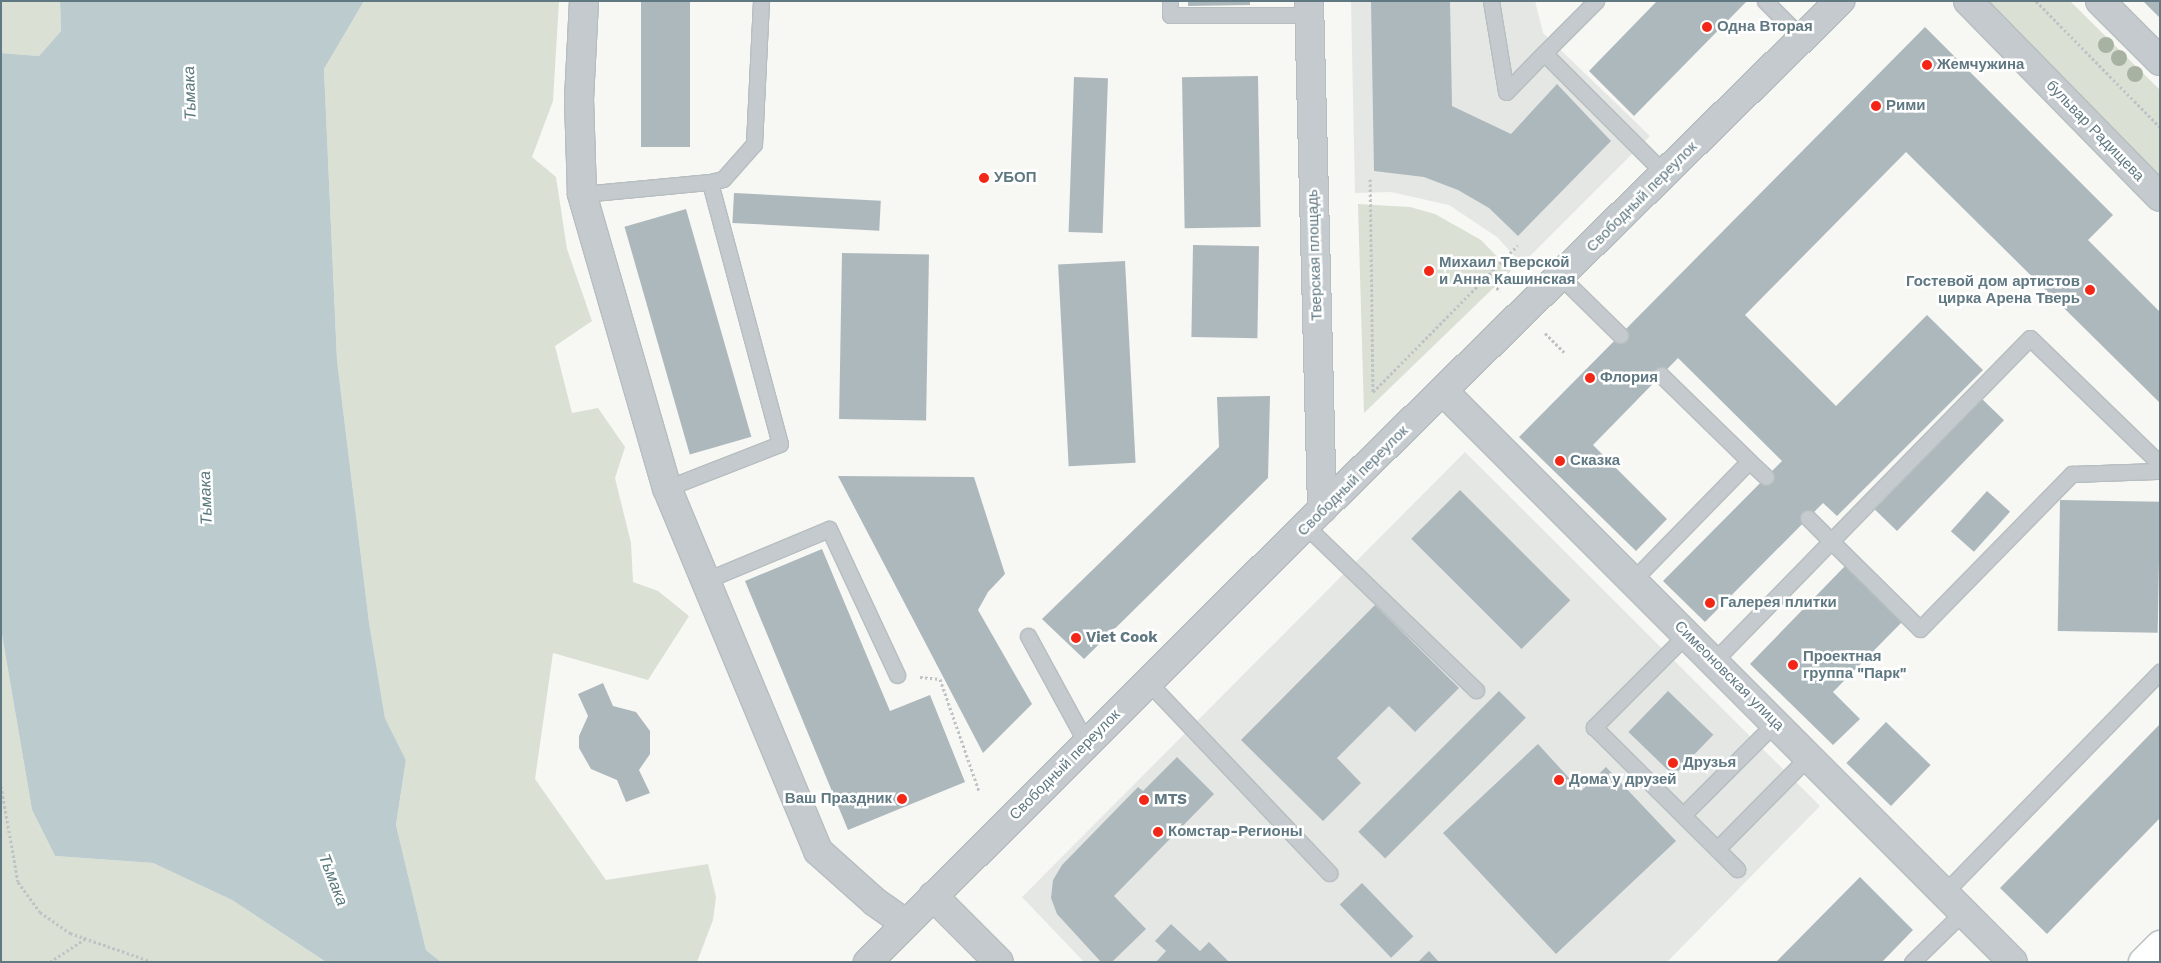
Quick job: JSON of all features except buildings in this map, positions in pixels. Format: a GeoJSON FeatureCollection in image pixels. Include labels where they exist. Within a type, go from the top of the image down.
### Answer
{"type":"FeatureCollection","features":[{"type":"Feature","properties":{"kind":"main road"},"geometry":{"type":"LineString","coordinates":[[2143,962],[2160,945]]}},
{"type":"Feature","properties":{"kind":"street"},"geometry":{"type":"LineString","coordinates":[[584,1],[579,99],[582,194],[667,488],[704,582],[818,851],[875,902],[905,923]]}},
{"type":"Feature","properties":{"kind":"street","name":"Свободный переулок"},"geometry":{"type":"LineString","coordinates":[[868,962],[905,923],[1840,1]]}},
{"type":"Feature","properties":{"kind":"street","name":"бульвар Радищева"},"geometry":{"type":"LineString","coordinates":[[1968,1],[2160,197]]}},
{"type":"Feature","properties":{"kind":"street"},"geometry":{"type":"LineString","coordinates":[[2112,5],[2160,61]]}},
{"type":"Feature","properties":{"kind":"street","name":"Тверская площадь"},"geometry":{"type":"LineString","coordinates":[[1309,8],[1315,518]]}},
{"type":"Feature","properties":{"kind":"street","name":"Симеоновская улица"},"geometry":{"type":"LineString","coordinates":[[1444,392],[2014,962]]}},
{"type":"Feature","properties":{"kind":"street"},"geometry":{"type":"LineString","coordinates":[[933,896],[999,962]]}},
{"type":"Feature","properties":{"kind":"lane"},"geometry":{"type":"LineString","coordinates":[[582,194],[710,182],[723,178],[754,144],[761,1]]}},
{"type":"Feature","properties":{"kind":"lane"},"geometry":{"type":"LineString","coordinates":[[1170,1],[1170,15],[1309,8]]}},
{"type":"Feature","properties":{"kind":"lane"},"geometry":{"type":"LineString","coordinates":[[1491,1],[1506,92],[1596,1]]}},
{"type":"Feature","properties":{"kind":"lane"},"geometry":{"type":"LineString","coordinates":[[1765,1],[1802,38]]}},
{"type":"Feature","properties":{"kind":"lane"},"geometry":{"type":"LineString","coordinates":[[1544,54],[1665,174]]}},
{"type":"Feature","properties":{"kind":"lane"},"geometry":{"type":"LineString","coordinates":[[667,488],[780,444],[710,182]]}},
{"type":"Feature","properties":{"kind":"lane"},"geometry":{"type":"LineString","coordinates":[[1561,276],[1620,334]]}},
{"type":"Feature","properties":{"kind":"lane"},"geometry":{"type":"LineString","coordinates":[[1714,661],[2030,338],[2160,464]]}},
{"type":"Feature","properties":{"kind":"lane"},"geometry":{"type":"LineString","coordinates":[[1661,375],[1766,477]]}},
{"type":"Feature","properties":{"kind":"lane"},"geometry":{"type":"LineString","coordinates":[[1633,580],[1749,461]]}},
{"type":"Feature","properties":{"kind":"lane"},"geometry":{"type":"LineString","coordinates":[[1808,518],[1920,629],[2072,474],[2160,471]]}},
{"type":"Feature","properties":{"kind":"lane"},"geometry":{"type":"LineString","coordinates":[[1315,518],[1476,690]]}},
{"type":"Feature","properties":{"kind":"lane"},"geometry":{"type":"LineString","coordinates":[[704,582],[829,529],[897,675]]}},
{"type":"Feature","properties":{"kind":"lane"},"geometry":{"type":"LineString","coordinates":[[1687,634],[1594,727],[1737,869]]}},
{"type":"Feature","properties":{"kind":"lane"},"geometry":{"type":"LineString","coordinates":[[1028,636],[1087,744]]}},
{"type":"Feature","properties":{"kind":"lane"},"geometry":{"type":"LineString","coordinates":[[1945,892],[2160,672]]}},
{"type":"Feature","properties":{"kind":"lane"},"geometry":{"type":"LineString","coordinates":[[1149,683],[1328,873]]}},
{"type":"Feature","properties":{"kind":"lane"},"geometry":{"type":"LineString","coordinates":[[1683,815],[1776,722]]}},
{"type":"Feature","properties":{"kind":"lane"},"geometry":{"type":"LineString","coordinates":[[1717,849],[1809,756]]}},
{"type":"Feature","properties":{"kind":"lane"},"geometry":{"type":"LineString","coordinates":[[1912,962],[1964,911]]}},
{"type":"Feature","properties":{"kind":"path"},"geometry":{"type":"LineString","coordinates":[[2036,1],[2160,127]]}},
{"type":"Feature","properties":{"kind":"path"},"geometry":{"type":"LineString","coordinates":[[1370,179],[1372,392],[1518,245]]}},
{"type":"Feature","properties":{"kind":"path"},"geometry":{"type":"LineString","coordinates":[[897,675],[940,679],[979,791]]}},
{"type":"Feature","properties":{"kind":"path"},"geometry":{"type":"LineString","coordinates":[[1,786],[18,882],[40,912],[70,933],[153,962]]}},
{"type":"Feature","properties":{"kind":"path"},"geometry":{"type":"LineString","coordinates":[[50,962],[86,938]]}},
{"type":"Feature","properties":{"kind":"shaded area"},"geometry":{"type":"Polygon","coordinates":[[[1,1],[60,1],[61,31],[39,56],[1,53],[1,1]]]}},
{"type":"Feature","properties":{"kind":"shaded area"},"geometry":{"type":"Polygon","coordinates":[[[364,1],[559,1],[553,101],[532,157],[556,177],[567,249],[592,321],[555,346],[572,413],[598,408],[625,447],[615,478],[631,543],[633,582],[658,591],[689,616],[648,680],[553,653],[535,779],[606,880],[708,864],[716,897],[713,920],[697,962],[441,962],[426,950],[396,825],[406,760],[385,718],[369,622],[337,360],[324,69],[364,1]]]}},
{"type":"Feature","properties":{"kind":"shaded area"},"geometry":{"type":"Polygon","coordinates":[[[1351,1],[1535,1],[1543,33],[1650,136],[1522,264],[1497,237],[1449,205],[1391,192],[1355,193],[1351,1]]]}},
{"type":"Feature","properties":{"kind":"shaded area"},"geometry":{"type":"Polygon","coordinates":[[[1984,1],[2070,1],[2160,90],[2160,177],[1984,1]]]}},
{"type":"Feature","properties":{"kind":"shaded area"},"geometry":{"type":"Polygon","coordinates":[[[1358,204],[1410,207],[1435,214],[1481,240],[1511,271],[1364,413],[1358,204]]]}},
{"type":"Feature","properties":{"kind":"shaded area"},"geometry":{"type":"Polygon","coordinates":[[[1465,452],[1820,806],[1667,962],[1084,962],[1022,897],[1465,452]]]}},
{"type":"Feature","properties":{"kind":"shaded area"},"geometry":{"type":"Polygon","coordinates":[[[1,629],[32,810],[55,856],[153,863],[232,900],[326,962],[1,962],[1,629]]]}},
{"type":"Feature","properties":{"kind":"water","name":"Тьмака"},"geometry":{"type":"Polygon","coordinates":[[[60,1],[364,1],[324,69],[337,360],[369,622],[385,718],[406,760],[396,825],[426,950],[441,962],[326,962],[232,900],[153,863],[55,856],[32,810],[1,629],[1,53],[39,56],[61,31],[60,1]]]}},
{"type":"Feature","properties":{"kind":"place","name":"Одна Вторая"},"geometry":{"type":"Point","coordinates":[1707,27]}},
{"type":"Feature","properties":{"kind":"place","name":"Жемчужина"},"geometry":{"type":"Point","coordinates":[1927,65]}},
{"type":"Feature","properties":{"kind":"place","name":"Рими"},"geometry":{"type":"Point","coordinates":[1876,106]}},
{"type":"Feature","properties":{"kind":"place","name":"УБОП"},"geometry":{"type":"Point","coordinates":[984,178]}},
{"type":"Feature","properties":{"kind":"place","name":"Михаил Тверской и Анна Кашинская"},"geometry":{"type":"Point","coordinates":[1429,271]}},
{"type":"Feature","properties":{"kind":"place","name":"Гостевой дом артистов цирка Арена Тверь"},"geometry":{"type":"Point","coordinates":[2090,290]}},
{"type":"Feature","properties":{"kind":"place","name":"Флория"},"geometry":{"type":"Point","coordinates":[1590,378]}},
{"type":"Feature","properties":{"kind":"place","name":"Сказка"},"geometry":{"type":"Point","coordinates":[1560,461]}},
{"type":"Feature","properties":{"kind":"place","name":"Галерея плитки"},"geometry":{"type":"Point","coordinates":[1710,603]}},
{"type":"Feature","properties":{"kind":"place","name":"Viet Cook"},"geometry":{"type":"Point","coordinates":[1076,638]}},
{"type":"Feature","properties":{"kind":"place","name":"Проектная группа \"Парк\""},"geometry":{"type":"Point","coordinates":[1793,665]}},
{"type":"Feature","properties":{"kind":"place","name":"Друзья"},"geometry":{"type":"Point","coordinates":[1673,763]}},
{"type":"Feature","properties":{"kind":"place","name":"Дома у друзей"},"geometry":{"type":"Point","coordinates":[1559,780]}},
{"type":"Feature","properties":{"kind":"place","name":"Ваш Праздник"},"geometry":{"type":"Point","coordinates":[902,799]}},
{"type":"Feature","properties":{"kind":"place","name":"MTS"},"geometry":{"type":"Point","coordinates":[1144,800]}},
{"type":"Feature","properties":{"kind":"place","name":"Комстар-Регионы"},"geometry":{"type":"Point","coordinates":[1158,832]}}]}
